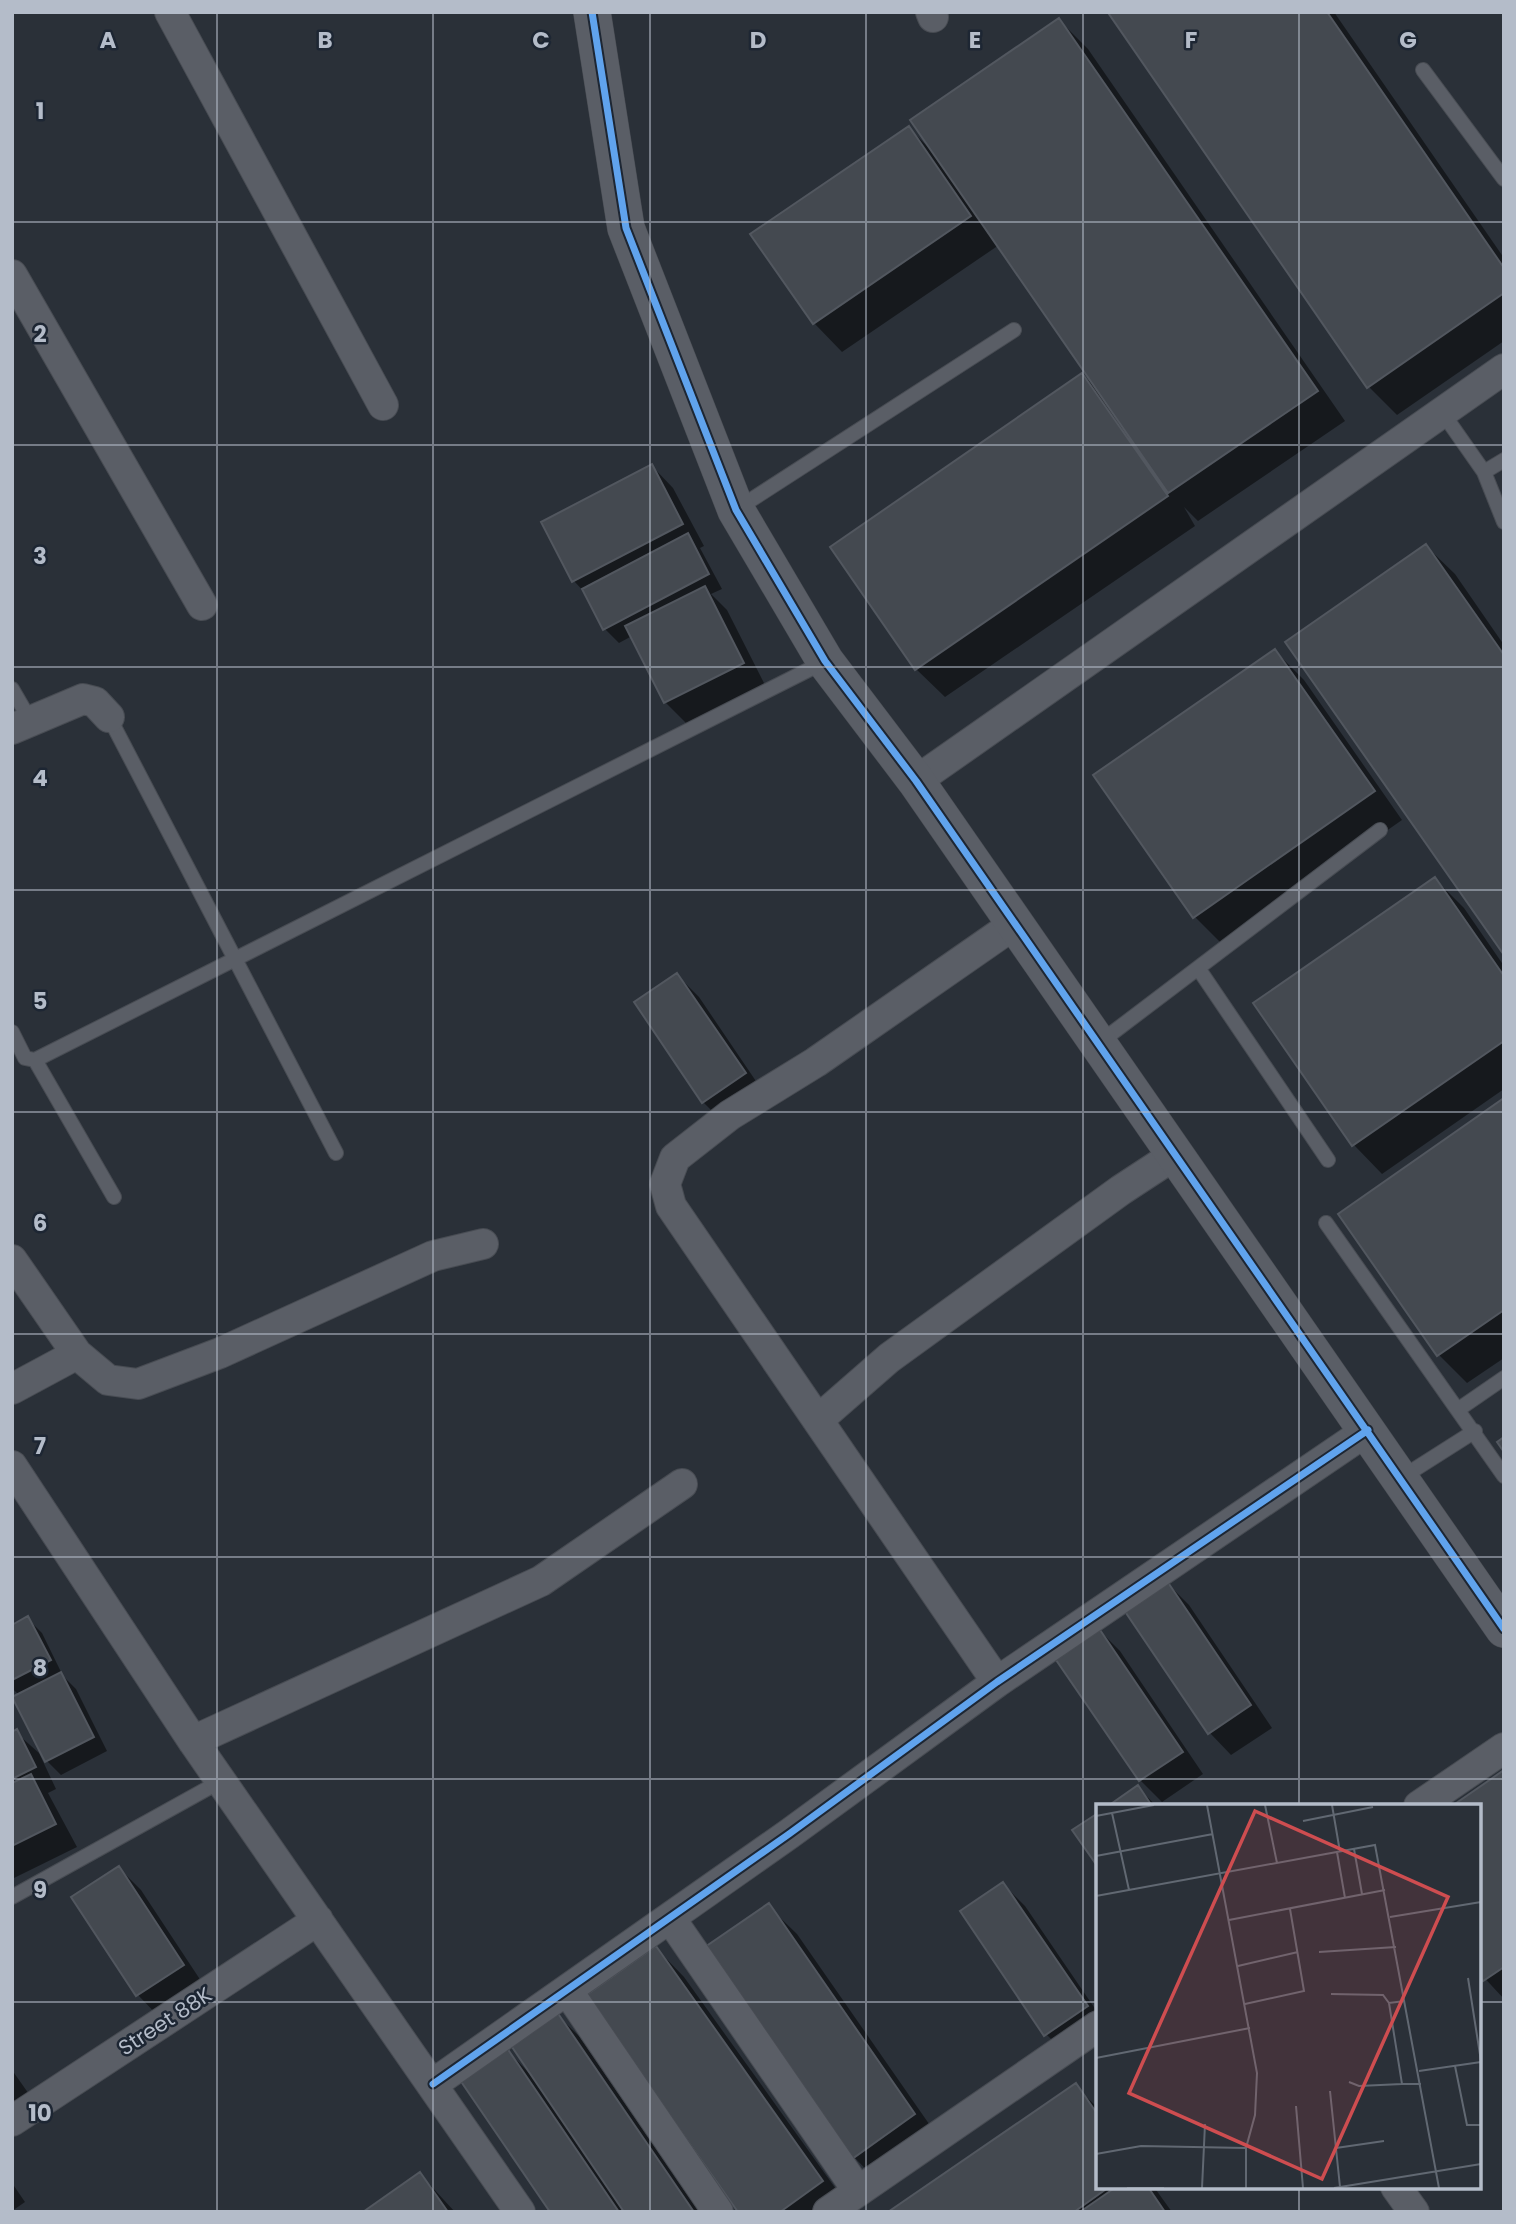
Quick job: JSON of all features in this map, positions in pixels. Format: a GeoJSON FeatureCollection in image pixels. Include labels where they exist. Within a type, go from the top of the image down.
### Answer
{"type":"FeatureCollection","features":[{"type":"Feature","properties":{"kind":"street"},"geometry":{"type":"LineString","coordinates":[[170,12],[383,405]]}},
{"type":"Feature","properties":{"kind":"street"},"geometry":{"type":"LineString","coordinates":[[592,12],[626,228],[736,510],[825,661],[916,781],[1016,923],[1504,1629]]}},
{"type":"Feature","properties":{"kind":"street"},"geometry":{"type":"LineString","coordinates":[[12,275],[202,605]]}},
{"type":"Feature","properties":{"kind":"street"},"geometry":{"type":"LineString","coordinates":[[916,781],[1504,369]]}},
{"type":"Feature","properties":{"kind":"street"},"geometry":{"type":"LineString","coordinates":[[21,724],[83,699],[94,702],[109,717]]}},
{"type":"Feature","properties":{"kind":"street"},"geometry":{"type":"LineString","coordinates":[[997,1682],[671,1206],[665,1184],[675,1158],[730,1115],[816,1062],[1016,923]]}},
{"type":"Feature","properties":{"kind":"street"},"geometry":{"type":"LineString","coordinates":[[818,1420],[889,1359],[1121,1190],[1176,1154]]}},
{"type":"Feature","properties":{"kind":"street"},"geometry":{"type":"LineString","coordinates":[[12,1260],[77,1354],[108,1380],[138,1384],[220,1353],[433,1255],[484,1244]]}},
{"type":"Feature","properties":{"kind":"street"},"geometry":{"type":"LineString","coordinates":[[12,1389],[77,1354]]}},
{"type":"Feature","properties":{"kind":"street"},"geometry":{"type":"LineString","coordinates":[[433,2084],[670,1918],[997,1682],[1368,1430]]}},
{"type":"Feature","properties":{"kind":"street"},"geometry":{"type":"LineString","coordinates":[[12,1466],[193,1741],[520,2212]]}},
{"type":"Feature","properties":{"kind":"street"},"geometry":{"type":"LineString","coordinates":[[193,1741],[541,1581],[682,1484]]}},
{"type":"Feature","properties":{"kind":"street"},"geometry":{"type":"LineString","coordinates":[[1422,1804],[1504,1748]]}},
{"type":"Feature","properties":{"kind":"street"},"geometry":{"type":"LineString","coordinates":[[670,1918],[840,2205],[1096,2027]]}},
{"type":"Feature","properties":{"kind":"street","name":"Street 88K"},"geometry":{"type":"LineString","coordinates":[[12,2121],[317,1920]]}},
{"type":"Feature","properties":{"kind":"street"},"geometry":{"type":"LineString","coordinates":[[567,1990],[718,2212]]}},
{"type":"Feature","properties":{"kind":"street"},"geometry":{"type":"LineString","coordinates":[[1397,2189],[1414,2212]]}},
{"type":"Feature","properties":{"kind":"lane"},"geometry":{"type":"LineString","coordinates":[[1423,70],[1504,179]]}},
{"type":"Feature","properties":{"kind":"lane"},"geometry":{"type":"LineString","coordinates":[[736,510],[1014,330]]}},
{"type":"Feature","properties":{"kind":"lane"},"geometry":{"type":"LineString","coordinates":[[1442,412],[1485,472],[1504,522]]}},
{"type":"Feature","properties":{"kind":"lane"},"geometry":{"type":"LineString","coordinates":[[1485,472],[1504,460]]}},
{"type":"Feature","properties":{"kind":"lane"},"geometry":{"type":"LineString","coordinates":[[12,1032],[25,1058],[35,1060],[825,661]]}},
{"type":"Feature","properties":{"kind":"lane"},"geometry":{"type":"LineString","coordinates":[[12,689],[21,724]]}},
{"type":"Feature","properties":{"kind":"lane"},"geometry":{"type":"LineString","coordinates":[[109,717],[337,1153]]}},
{"type":"Feature","properties":{"kind":"lane"},"geometry":{"type":"LineString","coordinates":[[1099,1043],[1380,830]]}},
{"type":"Feature","properties":{"kind":"lane"},"geometry":{"type":"LineString","coordinates":[[1198,968],[1328,1160]]}},
{"type":"Feature","properties":{"kind":"lane"},"geometry":{"type":"LineString","coordinates":[[35,1060],[114,1197]]}},
{"type":"Feature","properties":{"kind":"lane"},"geometry":{"type":"LineString","coordinates":[[1326,1223],[1475,1431],[1504,1476]]}},
{"type":"Feature","properties":{"kind":"lane"},"geometry":{"type":"LineString","coordinates":[[1459,1409],[1504,1378]]}},
{"type":"Feature","properties":{"kind":"lane"},"geometry":{"type":"LineString","coordinates":[[1401,1478],[1475,1431]]}},
{"type":"Feature","properties":{"kind":"lane"},"geometry":{"type":"LineString","coordinates":[[12,1897],[221,1781]]}},
{"type":"Feature","properties":{"kind":"building"},"geometry":{"type":"Polygon","coordinates":[[[1327,12],[1504,268],[1504,293],[1367,388],[1109,14],[1327,12]]]}},
{"type":"Feature","properties":{"kind":"building"},"geometry":{"type":"Polygon","coordinates":[[[1059,18],[1318,391],[1168,493],[910,120],[1059,18]]]}},
{"type":"Feature","properties":{"kind":"building"},"geometry":{"type":"Polygon","coordinates":[[[909,126],[971,216],[813,324],[750,234],[909,126]]]}},
{"type":"Feature","properties":{"kind":"building"},"geometry":{"type":"Polygon","coordinates":[[[1082,373],[1168,496],[915,670],[830,547],[1082,373]]]}},
{"type":"Feature","properties":{"kind":"building"},"geometry":{"type":"Polygon","coordinates":[[[652,464],[683,524],[572,582],[541,522],[652,464]]]}},
{"type":"Feature","properties":{"kind":"building"},"geometry":{"type":"Polygon","coordinates":[[[688,533],[709,574],[603,630],[582,589],[688,533]]]}},
{"type":"Feature","properties":{"kind":"building"},"geometry":{"type":"Polygon","coordinates":[[[1426,544],[1504,655],[1504,955],[1285,642],[1426,544]]]}},
{"type":"Feature","properties":{"kind":"building"},"geometry":{"type":"Polygon","coordinates":[[[705,586],[744,663],[664,703],[625,626],[705,586]]]}},
{"type":"Feature","properties":{"kind":"building"},"geometry":{"type":"Polygon","coordinates":[[[1275,649],[1375,791],[1193,918],[1093,775],[1275,649]]]}},
{"type":"Feature","properties":{"kind":"building"},"geometry":{"type":"Polygon","coordinates":[[[1435,877],[1504,976],[1504,1041],[1352,1146],[1253,1003],[1435,877]]]}},
{"type":"Feature","properties":{"kind":"building"},"geometry":{"type":"Polygon","coordinates":[[[677,973],[746,1073],[702,1103],[634,1002],[677,973]]]}},
{"type":"Feature","properties":{"kind":"building"},"geometry":{"type":"Polygon","coordinates":[[[1504,1098],[1504,1310],[1437,1356],[1338,1214],[1504,1098]]]}},
{"type":"Feature","properties":{"kind":"building"},"geometry":{"type":"Polygon","coordinates":[[[1504,1437],[1504,1452],[1497,1442],[1504,1437]]]}},
{"type":"Feature","properties":{"kind":"building"},"geometry":{"type":"Polygon","coordinates":[[[1167,1581],[1251,1705],[1208,1734],[1124,1610],[1167,1581]]]}},
{"type":"Feature","properties":{"kind":"building"},"geometry":{"type":"Polygon","coordinates":[[[28,1616],[51,1660],[12,1680],[12,1625],[28,1616]]]}},
{"type":"Feature","properties":{"kind":"building"},"geometry":{"type":"Polygon","coordinates":[[[1098,1627],[1183,1752],[1139,1781],[1054,1657],[1098,1627]]]}},
{"type":"Feature","properties":{"kind":"building"},"geometry":{"type":"Polygon","coordinates":[[[61,1672],[94,1737],[45,1762],[12,1697],[61,1672]]]}},
{"type":"Feature","properties":{"kind":"building"},"geometry":{"type":"Polygon","coordinates":[[[17,1729],[36,1767],[12,1779],[12,1732],[17,1729]]]}},
{"type":"Feature","properties":{"kind":"building"},"geometry":{"type":"Polygon","coordinates":[[[1504,1770],[1504,1967],[1483,1981],[1481,1804],[1455,1804],[1504,1770]]]}},
{"type":"Feature","properties":{"kind":"building"},"geometry":{"type":"Polygon","coordinates":[[[31,1774],[56,1824],[12,1846],[12,1783],[31,1774]]]}},
{"type":"Feature","properties":{"kind":"building"},"geometry":{"type":"Polygon","coordinates":[[[1138,1785],[1151,1804],[1111,1804],[1138,1785]]]}},
{"type":"Feature","properties":{"kind":"building"},"geometry":{"type":"Polygon","coordinates":[[[1096,1814],[1096,1864],[1072,1830],[1096,1814]]]}},
{"type":"Feature","properties":{"kind":"building"},"geometry":{"type":"Polygon","coordinates":[[[119,1866],[184,1965],[136,1996],[71,1897],[119,1866]]]}},
{"type":"Feature","properties":{"kind":"building"},"geometry":{"type":"Polygon","coordinates":[[[1003,1882],[1088,2006],[1044,2036],[960,1911],[1003,1882]]]}},
{"type":"Feature","properties":{"kind":"building"},"geometry":{"type":"Polygon","coordinates":[[[769,1903],[915,2114],[852,2159],[705,1947],[769,1903]]]}},
{"type":"Feature","properties":{"kind":"building"},"geometry":{"type":"Polygon","coordinates":[[[656,1946],[823,2181],[780,2212],[738,2212],[585,1996],[656,1946]]]}},
{"type":"Feature","properties":{"kind":"building"},"geometry":{"type":"Polygon","coordinates":[[[557,2012],[694,2212],[624,2212],[510,2044],[557,2012]]]}},
{"type":"Feature","properties":{"kind":"building"},"geometry":{"type":"Polygon","coordinates":[[[507,2048],[619,2212],[550,2212],[460,2080],[507,2048]]]}},
{"type":"Feature","properties":{"kind":"building"},"geometry":{"type":"Polygon","coordinates":[[[1076,2083],[1096,2112],[1096,2189],[1106,2189],[1074,2212],[888,2212],[1076,2083]]]}},
{"type":"Feature","properties":{"kind":"building"},"geometry":{"type":"Polygon","coordinates":[[[420,2172],[448,2212],[363,2212],[420,2172]]]}},
{"type":"Feature","properties":{"kind":"building"},"geometry":{"type":"Polygon","coordinates":[[[1113,2189],[1149,2189],[1165,2212],[1080,2212],[1113,2189]]]}},
{"type":"Feature","properties":{"kind":"cycle path"},"geometry":{"type":"LineString","coordinates":[[592,12],[626,228],[736,510],[825,661],[916,781],[1504,1629]]}},
{"type":"Feature","properties":{"kind":"cycle path"},"geometry":{"type":"LineString","coordinates":[[433,2084],[789,1834],[997,1682],[1368,1430]]}}]}
